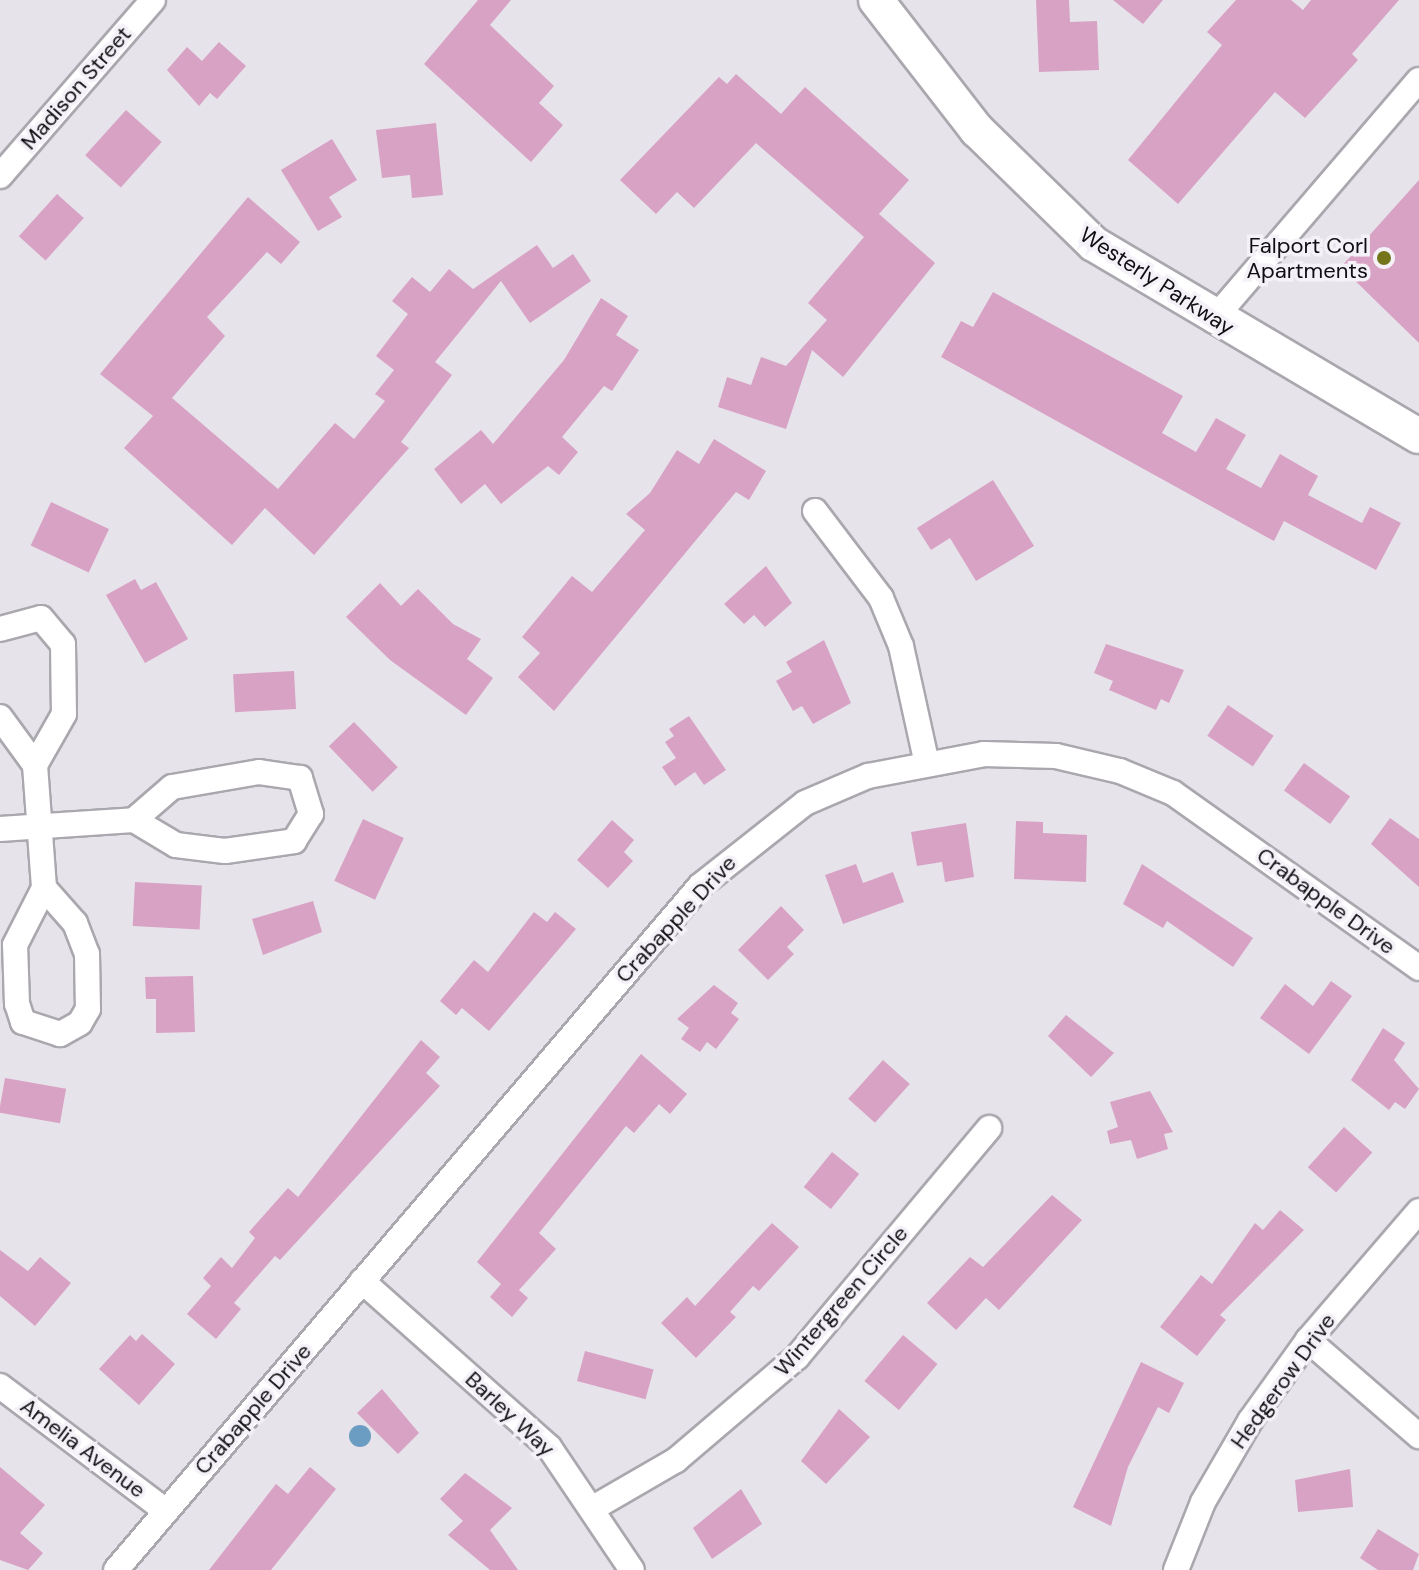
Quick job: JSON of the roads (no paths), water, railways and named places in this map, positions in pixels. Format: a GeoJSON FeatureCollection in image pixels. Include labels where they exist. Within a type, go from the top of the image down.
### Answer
{"type":"FeatureCollection","features":[{"type":"Feature","properties":{"kind":"main road","name":"Westerly Parkway"},"geometry":{"type":"LineString","coordinates":[[876,0],[1037,194],[1102,250],[1213,320],[1419,436]]}},
{"type":"Feature","properties":{"kind":"street","name":"Madison Street"},"geometry":{"type":"LineString","coordinates":[[0,176],[153,0]]}},
{"type":"Feature","properties":{"kind":"street"},"geometry":{"type":"LineString","coordinates":[[1213,320],[1419,80]]}},
{"type":"Feature","properties":{"kind":"street"},"geometry":{"type":"LineString","coordinates":[[815,511],[881,598],[901,646],[926,760]]}},
{"type":"Feature","properties":{"kind":"street"},"geometry":{"type":"LineString","coordinates":[[0,629],[41,618],[63,644],[64,714],[35,765]]}},
{"type":"Feature","properties":{"kind":"street"},"geometry":{"type":"LineString","coordinates":[[0,717],[35,765],[44,888],[15,945],[17,1004],[23,1022],[60,1034],[80,1023],[88,1009],[87,954],[75,923],[44,888]]}},
{"type":"Feature","properties":{"kind":"street","name":"Crabapple Drive"},"geometry":{"type":"LineString","coordinates":[[116,1570],[709,877],[805,803],[926,760],[1056,756],[1173,793],[1419,968]]}},
{"type":"Feature","properties":{"kind":"street"},"geometry":{"type":"LineString","coordinates":[[0,829],[134,820],[176,845],[225,851],[294,841],[311,814],[300,778],[259,772],[172,787],[134,820]]}},
{"type":"Feature","properties":{"kind":"street","name":"Wintergreen Circle"},"geometry":{"type":"LineString","coordinates":[[595,1507],[676,1460],[797,1357],[989,1128]]}},
{"type":"Feature","properties":{"kind":"street","name":"Hedgerow Drive"},"geometry":{"type":"LineString","coordinates":[[1176,1570],[1203,1502],[1308,1340],[1419,1211]]}},
{"type":"Feature","properties":{"kind":"street","name":"Barley Way"},"geometry":{"type":"LineString","coordinates":[[362,1281],[549,1447],[595,1507],[632,1570]]}},
{"type":"Feature","properties":{"kind":"street"},"geometry":{"type":"LineString","coordinates":[[1308,1340],[1419,1436]]}},
{"type":"Feature","properties":{"kind":"street","name":"Amelia Avenue"},"geometry":{"type":"LineString","coordinates":[[0,1386],[166,1511]]}},
{"type":"Feature","properties":{"kind":"water"},"geometry":{"type":"Polygon","coordinates":[[[360,1425],[368,1428],[371,1436],[368,1444],[360,1447],[352,1444],[349,1436],[352,1428],[360,1425]]]}},
{"type":"Feature","properties":{"kind":"place","name":"Falport Corl Apartments"},"geometry":{"type":"Point","coordinates":[1384,258]}}]}
